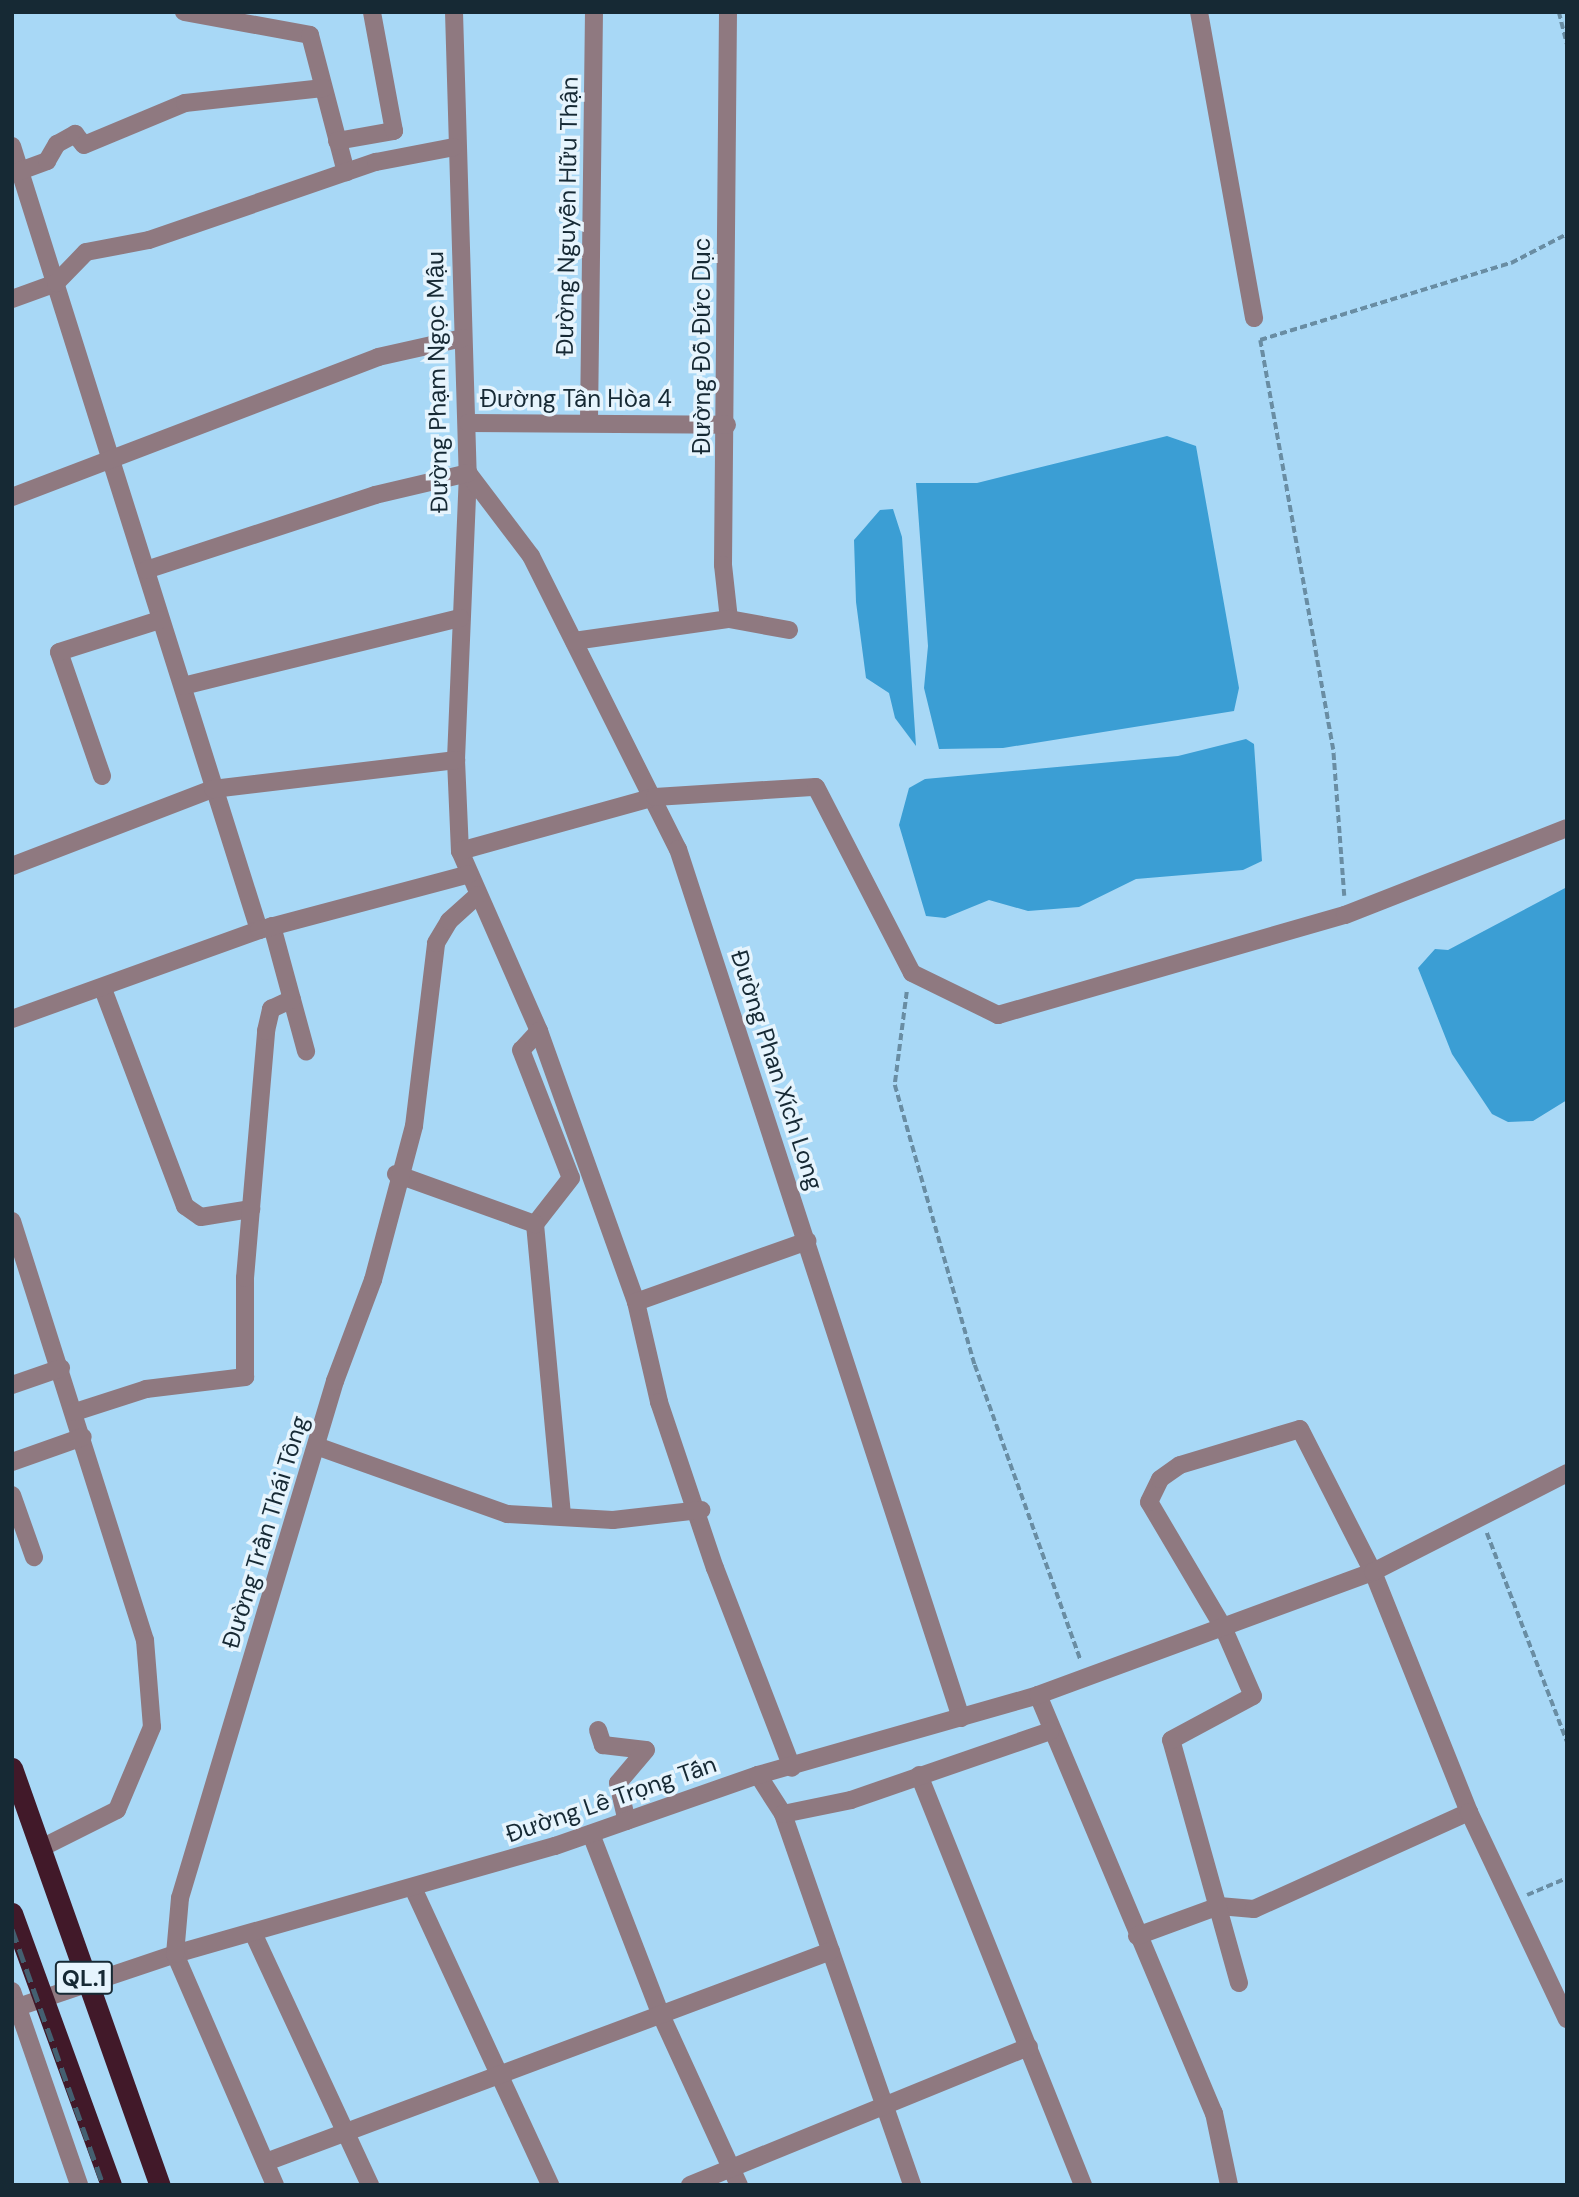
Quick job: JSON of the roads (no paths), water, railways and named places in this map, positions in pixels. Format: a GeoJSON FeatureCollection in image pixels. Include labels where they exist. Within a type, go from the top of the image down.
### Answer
{"type":"FeatureCollection","features":[{"type":"Feature","properties":{"kind":"highway","name":"QL.1"},"geometry":{"type":"LineString","coordinates":[[12,1769],[160,2185]]}},
{"type":"Feature","properties":{"kind":"highway","name":"QL.1"},"geometry":{"type":"LineString","coordinates":[[12,1913],[111,2185]]}},
{"type":"Feature","properties":{"kind":"street"},"geometry":{"type":"LineString","coordinates":[[184,12],[310,35],[346,172]]}},
{"type":"Feature","properties":{"kind":"street"},"geometry":{"type":"LineString","coordinates":[[337,141],[394,131],[372,12]]}},
{"type":"Feature","properties":{"kind":"street","name":"Đường Phạm Ngọc Mậu"},"geometry":{"type":"LineString","coordinates":[[454,12],[454,147],[468,423],[456,760],[460,851],[539,1031],[636,1302],[659,1402],[701,1510],[715,1567],[792,1768]]}},
{"type":"Feature","properties":{"kind":"street","name":"Đường Nguyễn Hữu Thận"},"geometry":{"type":"LineString","coordinates":[[589,420],[594,12]]}},
{"type":"Feature","properties":{"kind":"street","name":"Đường Đỗ Đức Dục"},"geometry":{"type":"LineString","coordinates":[[728,12],[727,425],[723,565],[729,619]]}},
{"type":"Feature","properties":{"kind":"street"},"geometry":{"type":"LineString","coordinates":[[1199,12],[1254,318]]}},
{"type":"Feature","properties":{"kind":"street"},"geometry":{"type":"LineString","coordinates":[[20,171],[47,160],[57,144],[75,134],[84,145],[185,103],[323,88]]}},
{"type":"Feature","properties":{"kind":"street"},"geometry":{"type":"LineString","coordinates":[[12,146],[114,456],[160,620],[183,686],[213,789],[292,999],[306,1051]]}},
{"type":"Feature","properties":{"kind":"street"},"geometry":{"type":"LineString","coordinates":[[12,299],[56,283],[86,252],[149,240],[346,172],[454,147]]}},
{"type":"Feature","properties":{"kind":"street"},"geometry":{"type":"LineString","coordinates":[[12,497],[378,357],[463,338]]}},
{"type":"Feature","properties":{"kind":"street","name":"Đường Tân Hòa 4"},"geometry":{"type":"LineString","coordinates":[[468,423],[589,420],[727,425]]}},
{"type":"Feature","properties":{"kind":"street"},"geometry":{"type":"LineString","coordinates":[[146,569],[375,495],[468,473]]}},
{"type":"Feature","properties":{"kind":"street","name":"Đường Phan Xích Long"},"geometry":{"type":"LineString","coordinates":[[468,473],[531,556],[655,797],[678,849],[961,1718]]}},
{"type":"Feature","properties":{"kind":"street"},"geometry":{"type":"LineString","coordinates":[[183,686],[460,618]]}},
{"type":"Feature","properties":{"kind":"street"},"geometry":{"type":"LineString","coordinates":[[574,641],[729,619],[789,629]]}},
{"type":"Feature","properties":{"kind":"street"},"geometry":{"type":"LineString","coordinates":[[102,776],[59,652],[160,620]]}},
{"type":"Feature","properties":{"kind":"street"},"geometry":{"type":"LineString","coordinates":[[12,866],[213,789],[456,760]]}},
{"type":"Feature","properties":{"kind":"street"},"geometry":{"type":"LineString","coordinates":[[460,851],[655,797],[816,788],[912,973],[998,1015],[1345,915],[1567,828]]}},
{"type":"Feature","properties":{"kind":"street"},"geometry":{"type":"LineString","coordinates":[[12,1019],[103,989],[266,928],[468,874]]}},
{"type":"Feature","properties":{"kind":"street","name":"Đường Trần Thái Tông"},"geometry":{"type":"LineString","coordinates":[[175,1954],[184,1882],[319,1447],[335,1381],[373,1280],[396,1174],[414,1126],[436,943],[449,921],[478,895]]}},
{"type":"Feature","properties":{"kind":"street"},"geometry":{"type":"LineString","coordinates":[[103,989],[185,1206],[201,1217],[251,1209]]}},
{"type":"Feature","properties":{"kind":"street"},"geometry":{"type":"LineString","coordinates":[[75,1412],[146,1389],[245,1377],[251,1209],[268,1015],[277,1002],[292,999]]}},
{"type":"Feature","properties":{"kind":"street"},"geometry":{"type":"LineString","coordinates":[[539,1031],[521,1049],[571,1178],[535,1224],[562,1516]]}},
{"type":"Feature","properties":{"kind":"street"},"geometry":{"type":"LineString","coordinates":[[396,1174],[535,1224]]}},
{"type":"Feature","properties":{"kind":"street"},"geometry":{"type":"LineString","coordinates":[[12,1221],[83,1437],[145,1640],[152,1727],[117,1810],[40,1849]]}},
{"type":"Feature","properties":{"kind":"street"},"geometry":{"type":"LineString","coordinates":[[636,1302],[807,1241]]}},
{"type":"Feature","properties":{"kind":"street"},"geometry":{"type":"LineString","coordinates":[[12,1385],[61,1368]]}},
{"type":"Feature","properties":{"kind":"street"},"geometry":{"type":"LineString","coordinates":[[1239,1983],[1171,1740],[1253,1696],[1223,1627],[1149,1502],[1160,1479],[1180,1465],[1300,1429],[1373,1572],[1469,1812],[1514,1900],[1567,2019]]}},
{"type":"Feature","properties":{"kind":"street"},"geometry":{"type":"LineString","coordinates":[[12,1462],[83,1437]]}},
{"type":"Feature","properties":{"kind":"street"},"geometry":{"type":"LineString","coordinates":[[319,1447],[507,1514],[613,1520],[701,1510]]}},
{"type":"Feature","properties":{"kind":"street","name":"Đường Lê Trọng Tấn"},"geometry":{"type":"LineString","coordinates":[[14,2002],[43,1997],[175,1954],[414,1888],[590,1835],[758,1775],[792,1768],[1038,1695],[1373,1572],[1480,1515],[1567,1473]]}},
{"type":"Feature","properties":{"kind":"street"},"geometry":{"type":"LineString","coordinates":[[12,1495],[34,1557]]}},
{"type":"Feature","properties":{"kind":"street"},"geometry":{"type":"LineString","coordinates":[[1038,1695],[1050,1731],[1214,2113],[1229,2185]]}},
{"type":"Feature","properties":{"kind":"street"},"geometry":{"type":"LineString","coordinates":[[598,1730],[603,1745],[646,1751],[618,1783],[627,1821]]}},
{"type":"Feature","properties":{"kind":"street"},"geometry":{"type":"LineString","coordinates":[[783,1814],[851,1800],[1050,1731]]}},
{"type":"Feature","properties":{"kind":"street"},"geometry":{"type":"LineString","coordinates":[[758,1775],[783,1814],[880,2104],[912,2185]]}},
{"type":"Feature","properties":{"kind":"street"},"geometry":{"type":"LineString","coordinates":[[919,1775],[1083,2185]]}},
{"type":"Feature","properties":{"kind":"street"},"geometry":{"type":"LineString","coordinates":[[1137,1936],[1219,1906],[1254,1909],[1469,1812]]}},
{"type":"Feature","properties":{"kind":"street"},"geometry":{"type":"LineString","coordinates":[[590,1835],[661,2015],[736,2176]]}},
{"type":"Feature","properties":{"kind":"street"},"geometry":{"type":"LineString","coordinates":[[414,1888],[503,2073],[550,2185]]}},
{"type":"Feature","properties":{"kind":"street"},"geometry":{"type":"LineString","coordinates":[[254,1934],[350,2134],[370,2185]]}},
{"type":"Feature","properties":{"kind":"street"},"geometry":{"type":"LineString","coordinates":[[266,2162],[350,2134],[503,2073],[831,1951]]}},
{"type":"Feature","properties":{"kind":"street"},"geometry":{"type":"LineString","coordinates":[[175,1954],[275,2185]]}},
{"type":"Feature","properties":{"kind":"street"},"geometry":{"type":"LineString","coordinates":[[14,2002],[79,2185]]}},
{"type":"Feature","properties":{"kind":"street"},"geometry":{"type":"LineString","coordinates":[[690,2185],[736,2176],[880,2104],[1029,2047]]}},
{"type":"Feature","properties":{"kind":"water"},"geometry":{"type":"Polygon","coordinates":[[[1167,436],[1196,446],[1239,688],[1234,711],[1003,748],[939,749],[924,688],[928,646],[916,483],[977,483],[1167,436]]]}},
{"type":"Feature","properties":{"kind":"water"},"geometry":{"type":"Polygon","coordinates":[[[893,509],[902,537],[916,746],[895,718],[889,693],[866,678],[856,602],[854,540],[880,510],[893,509]]]}},
{"type":"Feature","properties":{"kind":"water"},"geometry":{"type":"Polygon","coordinates":[[[1246,739],[1254,744],[1262,861],[1243,870],[1136,879],[1079,907],[1028,911],[989,900],[945,918],[926,916],[899,825],[909,788],[925,779],[1178,756],[1246,739]]]}},
{"type":"Feature","properties":{"kind":"water"},"geometry":{"type":"Polygon","coordinates":[[[1567,887],[1567,1100],[1533,1121],[1508,1122],[1492,1114],[1452,1054],[1418,968],[1435,949],[1448,950],[1567,887]]]}},
{"type":"Feature","properties":{"kind":"railway"},"geometry":{"type":"LineString","coordinates":[[12,1929],[103,2185]]}}]}
